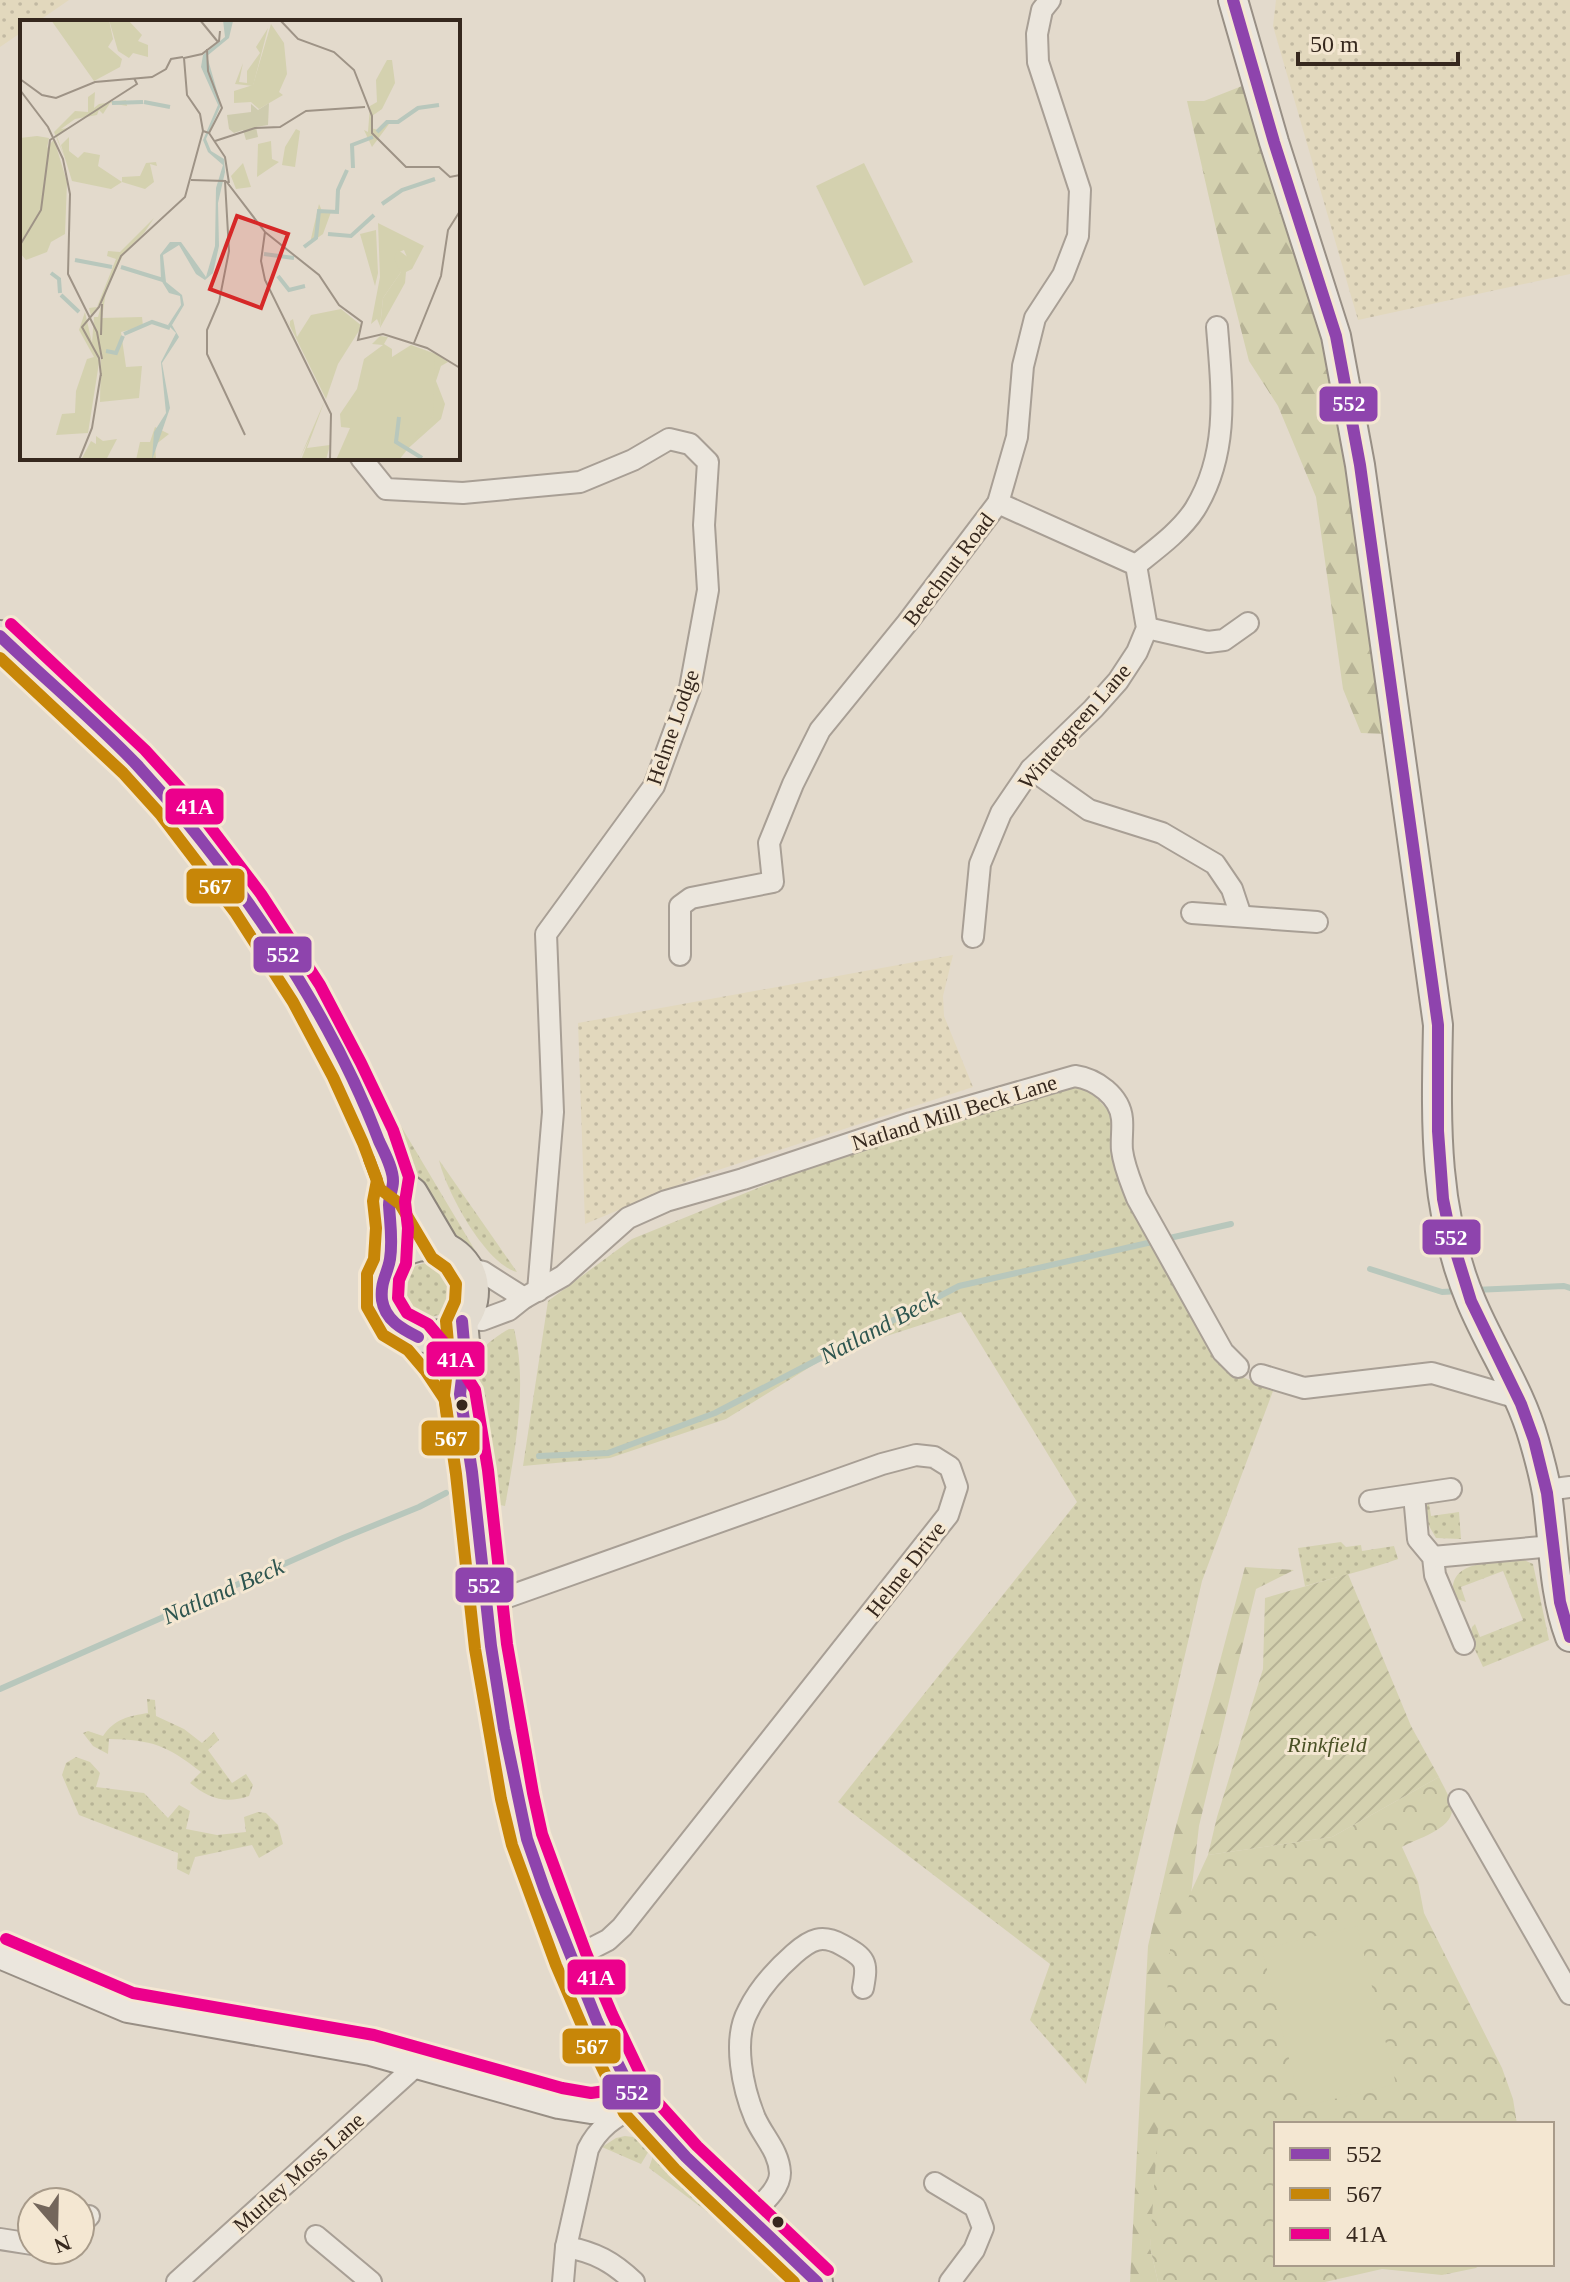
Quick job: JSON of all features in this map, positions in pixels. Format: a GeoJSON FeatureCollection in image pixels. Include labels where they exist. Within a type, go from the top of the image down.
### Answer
{"type":"FeatureCollection","features":[{"type":"Feature","properties":{"kind":"main road"},"geometry":{"type":"LineString","coordinates":[[0,636],[134,762],[173,805],[248,903],[307,994],[347,1070],[378,1137],[393,1179],[389,1202],[392,1228],[390,1263]]}},
{"type":"Feature","properties":{"kind":"main road"},"geometry":{"type":"LineString","coordinates":[[393,1179],[412,1193],[472,1280],[473,1293],[464,1319],[465,1354],[460,1394],[472,1472],[485,1605],[504,1729],[527,1839],[571,1959],[637,2103],[666,2137],[817,2282]]}},
{"type":"Feature","properties":{"kind":"main road"},"geometry":{"type":"LineString","coordinates":[[456,1258],[430,1245],[415,1246],[401,1253],[390,1263],[383,1276],[382,1302],[395,1325],[418,1337],[438,1360],[460,1394]]}},
{"type":"Feature","properties":{"kind":"main road"},"geometry":{"type":"LineString","coordinates":[[418,1337],[442,1335],[464,1319]]}},
{"type":"Feature","properties":{"kind":"street","name":"Beechnut Road"},"geometry":{"type":"LineString","coordinates":[[680,955],[680,906],[691,898],[773,882],[769,843],[820,730],[907,623],[998,503],[1017,437],[1023,366],[1035,318],[1063,275],[1078,236],[1080,190],[1038,62],[1037,34],[1042,10],[1050,0]]}},
{"type":"Feature","properties":{"kind":"street"},"geometry":{"type":"LineString","coordinates":[[1233,0],[1274,142],[1336,336],[1360,465],[1438,1025],[1436,1109],[1439,1184],[1467,1290],[1521,1399],[1558,1488],[1553,1546],[1560,1611],[1570,1637]]}},
{"type":"Feature","properties":{"kind":"street"},"geometry":{"type":"LineString","coordinates":[[1136,565],[1167,540],[1194,510],[1218,459],[1223,394],[1217,327]]}},
{"type":"Feature","properties":{"kind":"street","name":"Helme Lodge"},"geometry":{"type":"LineString","coordinates":[[363,460],[386,489],[463,493],[580,482],[633,460],[669,439],[690,444],[708,462],[704,525],[708,590],[690,688],[654,786],[546,934],[553,1112],[531,1294]]}},
{"type":"Feature","properties":{"kind":"street"},"geometry":{"type":"LineString","coordinates":[[998,503],[1136,565]]}},
{"type":"Feature","properties":{"kind":"street"},"geometry":{"type":"LineString","coordinates":[[1136,565],[1147,628],[1208,642],[1224,640],[1248,623]]}},
{"type":"Feature","properties":{"kind":"street","name":"Wintergreen Lane"},"geometry":{"type":"LineString","coordinates":[[973,937],[980,864],[1001,813],[1031,769],[1118,681],[1137,652],[1147,628]]}},
{"type":"Feature","properties":{"kind":"street"},"geometry":{"type":"LineString","coordinates":[[1031,769],[1089,810],[1162,833],[1215,864],[1232,889],[1241,916]]}},
{"type":"Feature","properties":{"kind":"street"},"geometry":{"type":"LineString","coordinates":[[1192,913],[1317,922]]}},
{"type":"Feature","properties":{"kind":"street","name":"Natland Mill Beck Lane"},"geometry":{"type":"LineString","coordinates":[[464,1319],[482,1320],[509,1310],[563,1276],[628,1218],[666,1201],[911,1123],[1075,1076],[1090,1078],[1102,1086],[1118,1105],[1122,1116],[1122,1149],[1128,1176],[1223,1352],[1238,1367]]}},
{"type":"Feature","properties":{"kind":"street"},"geometry":{"type":"LineString","coordinates":[[456,1258],[531,1294]]}},
{"type":"Feature","properties":{"kind":"street"},"geometry":{"type":"LineString","coordinates":[[1261,1375],[1304,1388],[1432,1373],[1521,1399]]}},
{"type":"Feature","properties":{"kind":"street","name":"Helme Drive"},"geometry":{"type":"LineString","coordinates":[[485,1605],[882,1464],[916,1455],[934,1457],[950,1467],[957,1487],[948,1515],[622,1927],[608,1940],[571,1959]]}},
{"type":"Feature","properties":{"kind":"street"},"geometry":{"type":"LineString","coordinates":[[1370,1501],[1451,1489]]}},
{"type":"Feature","properties":{"kind":"street"},"geometry":{"type":"LineString","coordinates":[[1414,1495],[1418,1539],[1433,1557],[1435,1575],[1464,1644]]}},
{"type":"Feature","properties":{"kind":"street"},"geometry":{"type":"LineString","coordinates":[[1433,1557],[1553,1546]]}},
{"type":"Feature","properties":{"kind":"street"},"geometry":{"type":"LineString","coordinates":[[1459,1800],[1570,1994]]}},
{"type":"Feature","properties":{"kind":"street"},"geometry":{"type":"LineString","coordinates":[[749,2217],[774,2191],[780,2178],[778,2156],[755,2118],[744,2078],[740,2043],[746,2012],[778,1968],[809,1940],[832,1939],[861,1956],[867,1969],[863,1988]]}},
{"type":"Feature","properties":{"kind":"street"},"geometry":{"type":"LineString","coordinates":[[0,1954],[128,2008],[371,2051],[559,2104],[591,2109],[637,2103]]}},
{"type":"Feature","properties":{"kind":"street","name":"Murley Moss Lane"},"geometry":{"type":"LineString","coordinates":[[177,2282],[419,2063]]}},
{"type":"Feature","properties":{"kind":"street"},"geometry":{"type":"LineString","coordinates":[[563,2282],[566,2247],[585,2157],[594,2135],[637,2103]]}},
{"type":"Feature","properties":{"kind":"street"},"geometry":{"type":"LineString","coordinates":[[935,2183],[975,2207],[983,2228],[974,2250],[950,2282]]}},
{"type":"Feature","properties":{"kind":"street"},"geometry":{"type":"LineString","coordinates":[[316,2236],[337,2243],[371,2282]]}},
{"type":"Feature","properties":{"kind":"street"},"geometry":{"type":"LineString","coordinates":[[566,2247],[595,2253],[609,2260],[634,2282]]}},
{"type":"Feature","properties":{"kind":"shaded area"},"geometry":{"type":"Polygon","coordinates":[[[0,0],[69,0],[40,20],[20,20],[20,33],[0,47],[0,0]]]}},
{"type":"Feature","properties":{"kind":"shaded area"},"geometry":{"type":"Polygon","coordinates":[[[1276,0],[1570,0],[1570,274],[1358,320],[1273,26],[1276,0]]]}},
{"type":"Feature","properties":{"kind":"shaded area"},"geometry":{"type":"Polygon","coordinates":[[[953,955],[943,996],[944,1016],[973,1087],[703,1175],[585,1224],[578,1023],[953,955]]]}},
{"type":"Feature","properties":{"kind":"green space"},"geometry":{"type":"Polygon","coordinates":[[[1242,86],[1320,322],[1355,474],[1389,734],[1361,733],[1343,689],[1316,497],[1278,406],[1249,361],[1187,101],[1204,101],[1242,86]]]}},
{"type":"Feature","properties":{"kind":"green space"},"geometry":{"type":"Polygon","coordinates":[[[864,163],[913,262],[864,286],[816,186],[864,163]]]}},
{"type":"Feature","properties":{"kind":"green space"},"geometry":{"type":"Polygon","coordinates":[[[366,1075],[371,1076],[482,1262],[448,1233],[425,1199],[366,1075]]]}},
{"type":"Feature","properties":{"kind":"green space"},"geometry":{"type":"Polygon","coordinates":[[[1066,1084],[1085,1085],[1113,1116],[1114,1150],[1232,1372],[1273,1391],[1202,1581],[1086,2084],[1030,2020],[1050,1964],[838,1802],[1077,1502],[961,1312],[831,1354],[726,1419],[610,1458],[523,1466],[548,1301],[632,1239],[832,1158],[1066,1084]]]}},
{"type":"Feature","properties":{"kind":"green space"},"geometry":{"type":"Polygon","coordinates":[[[439,1160],[517,1272],[505,1266],[480,1241],[458,1207],[439,1160]]]}},
{"type":"Feature","properties":{"kind":"green space"},"geometry":{"type":"Polygon","coordinates":[[[428,1263],[447,1271],[455,1290],[447,1309],[428,1317],[409,1309],[401,1290],[409,1271],[428,1263]]]}},
{"type":"Feature","properties":{"kind":"green space"},"geometry":{"type":"Polygon","coordinates":[[[514,1329],[518,1350],[520,1395],[505,1506],[495,1504],[491,1470],[485,1470],[475,1410],[474,1378],[480,1353],[493,1339],[514,1329]]]}},
{"type":"Feature","properties":{"kind":"green space"},"geometry":{"type":"Polygon","coordinates":[[[1429,1503],[1431,1516],[1459,1512],[1461,1539],[1436,1538],[1421,1512],[1429,1503]]]}},
{"type":"Feature","properties":{"kind":"green space"},"geometry":{"type":"Polygon","coordinates":[[[1341,1542],[1346,1547],[1361,1545],[1362,1551],[1394,1546],[1398,1559],[1305,1586],[1298,1548],[1341,1542]]]}},
{"type":"Feature","properties":{"kind":"green space"},"geometry":{"type":"Polygon","coordinates":[[[1524,1560],[1533,1564],[1549,1640],[1483,1667],[1470,1639],[1472,1627],[1475,1624],[1480,1637],[1523,1620],[1503,1571],[1461,1587],[1466,1602],[1457,1599],[1450,1588],[1462,1571],[1471,1567],[1524,1560]]]}},
{"type":"Feature","properties":{"kind":"green space"},"geometry":{"type":"Polygon","coordinates":[[[1245,1567],[1294,1570],[1256,1589],[1199,1826],[1150,2247],[1158,2282],[1130,2282],[1148,1946],[1175,1830],[1245,1567]]]}},
{"type":"Feature","properties":{"kind":"green space","name":"Rinkfield"},"geometry":{"type":"Polygon","coordinates":[[[1348,1574],[1411,1726],[1439,1777],[1332,1837],[1208,1855],[1263,1669],[1265,1598],[1348,1574]]]}},
{"type":"Feature","properties":{"kind":"green space"},"geometry":{"type":"Polygon","coordinates":[[[476,1654],[504,1803],[499,1808],[481,1735],[472,1655],[476,1654]]]}},
{"type":"Feature","properties":{"kind":"green space"},"geometry":{"type":"Polygon","coordinates":[[[147,1699],[155,1700],[156,1716],[184,1729],[202,1743],[214,1732],[219,1740],[208,1750],[232,1783],[246,1774],[253,1785],[249,1796],[225,1800],[204,1793],[190,1783],[201,1772],[158,1746],[109,1739],[108,1754],[93,1746],[83,1733],[88,1731],[103,1736],[122,1719],[148,1713],[147,1699]]]}},
{"type":"Feature","properties":{"kind":"green space"},"geometry":{"type":"Polygon","coordinates":[[[76,1757],[90,1762],[100,1773],[96,1787],[144,1793],[168,1818],[179,1805],[190,1811],[186,1829],[217,1835],[246,1832],[244,1817],[258,1812],[266,1813],[278,1825],[283,1844],[259,1858],[252,1845],[195,1857],[189,1875],[177,1869],[178,1853],[79,1815],[62,1775],[66,1763],[76,1757]]]}},
{"type":"Feature","properties":{"kind":"green space"},"geometry":{"type":"Polygon","coordinates":[[[1439,1777],[1450,1800],[1451,1815],[1441,1827],[1402,1847],[1418,1882],[1424,1913],[1502,2068],[1513,2099],[1517,2122],[1274,2122],[1274,2266],[1478,2266],[1442,2275],[1382,2269],[1325,2282],[1158,2282],[1150,2247],[1171,1935],[1208,1855],[1332,1837],[1439,1777]]]}},
{"type":"Feature","properties":{"kind":"green space"},"geometry":{"type":"Polygon","coordinates":[[[1357,1926],[1396,2084],[1301,2107],[1262,1949],[1357,1926]]]}},
{"type":"Feature","properties":{"kind":"green space"},"geometry":{"type":"Polygon","coordinates":[[[625,2136],[633,2137],[650,2149],[641,2164],[602,2147],[625,2136]]]}},
{"type":"Feature","properties":{"kind":"green space"},"geometry":{"type":"Polygon","coordinates":[[[654,2153],[721,2218],[718,2220],[649,2168],[654,2153]]]}},
{"type":"Feature","properties":{"kind":"waterway","name":"Natland Beck"},"geometry":{"type":"LineString","coordinates":[[539,1456],[608,1453],[715,1413],[959,1286],[1231,1224]]}},
{"type":"Feature","properties":{"kind":"waterway","name":"Natland Beck"},"geometry":{"type":"LineString","coordinates":[[1370,1269],[1442,1292],[1459,1291]]}},
{"type":"Feature","properties":{"kind":"waterway","name":"Natland Beck"},"geometry":{"type":"LineString","coordinates":[[1474,1290],[1570,1288]]}},
{"type":"Feature","properties":{"kind":"waterway","name":"Natland Beck"},"geometry":{"type":"LineString","coordinates":[[0,1689],[446,1493]]}},
{"type":"Feature","properties":{"kind":"transit line","name":"552"},"geometry":{"type":"LineString","coordinates":[[1233,0],[1274,142],[1336,336],[1360,465],[1438,1025],[1438,1131],[1443,1199],[1471,1301],[1521,1404],[1534,1440],[1547,1493],[1560,1602],[1570,1637]]}},
{"type":"Feature","properties":{"kind":"transit line","name":"41A"},"geometry":{"type":"LineString","coordinates":[[11,624],[145,750],[186,795],[261,894],[320,985],[361,1063],[393,1130],[409,1177],[405,1202],[408,1228],[406,1264],[399,1280],[398,1298],[407,1313],[428,1324],[450,1350],[475,1390],[488,1470],[507,1644],[533,1793],[542,1834],[586,1953],[650,2094],[697,2146],[828,2270]]}},
{"type":"Feature","properties":{"kind":"transit line","name":"552"},"geometry":{"type":"LineString","coordinates":[[0,636],[121,748],[172,805],[242,894],[306,991],[334,1041],[390,1166],[393,1181],[389,1205],[391,1252],[382,1300],[390,1318],[418,1337]]}},
{"type":"Feature","properties":{"kind":"transit line","name":"567"},"geometry":{"type":"LineString","coordinates":[[0,658],[123,773],[161,815],[235,912],[293,1002],[333,1077],[377,1180],[373,1201],[376,1228],[374,1259],[367,1274],[367,1307],[383,1335],[408,1350],[445,1400],[475,1649],[501,1799],[512,1845],[556,1965],[624,2113],[675,2169],[794,2282]]}},
{"type":"Feature","properties":{"kind":"transit line","name":"567"},"geometry":{"type":"LineString","coordinates":[[369,1159],[380,1189],[400,1204],[432,1258],[446,1268],[456,1284],[455,1301],[446,1321],[449,1354],[444,1395],[448,1425]]}},
{"type":"Feature","properties":{"kind":"transit line","name":"552"},"geometry":{"type":"LineString","coordinates":[[462,1321],[465,1354],[460,1394],[491,1646],[504,1729],[527,1839],[545,1891],[597,2021],[637,2103],[686,2157],[817,2282]]}},
{"type":"Feature","properties":{"kind":"transit line","name":"41A"},"geometry":{"type":"LineString","coordinates":[[6,1939],[133,1993],[374,2035],[562,2088],[591,2093],[635,2087]]}}]}
